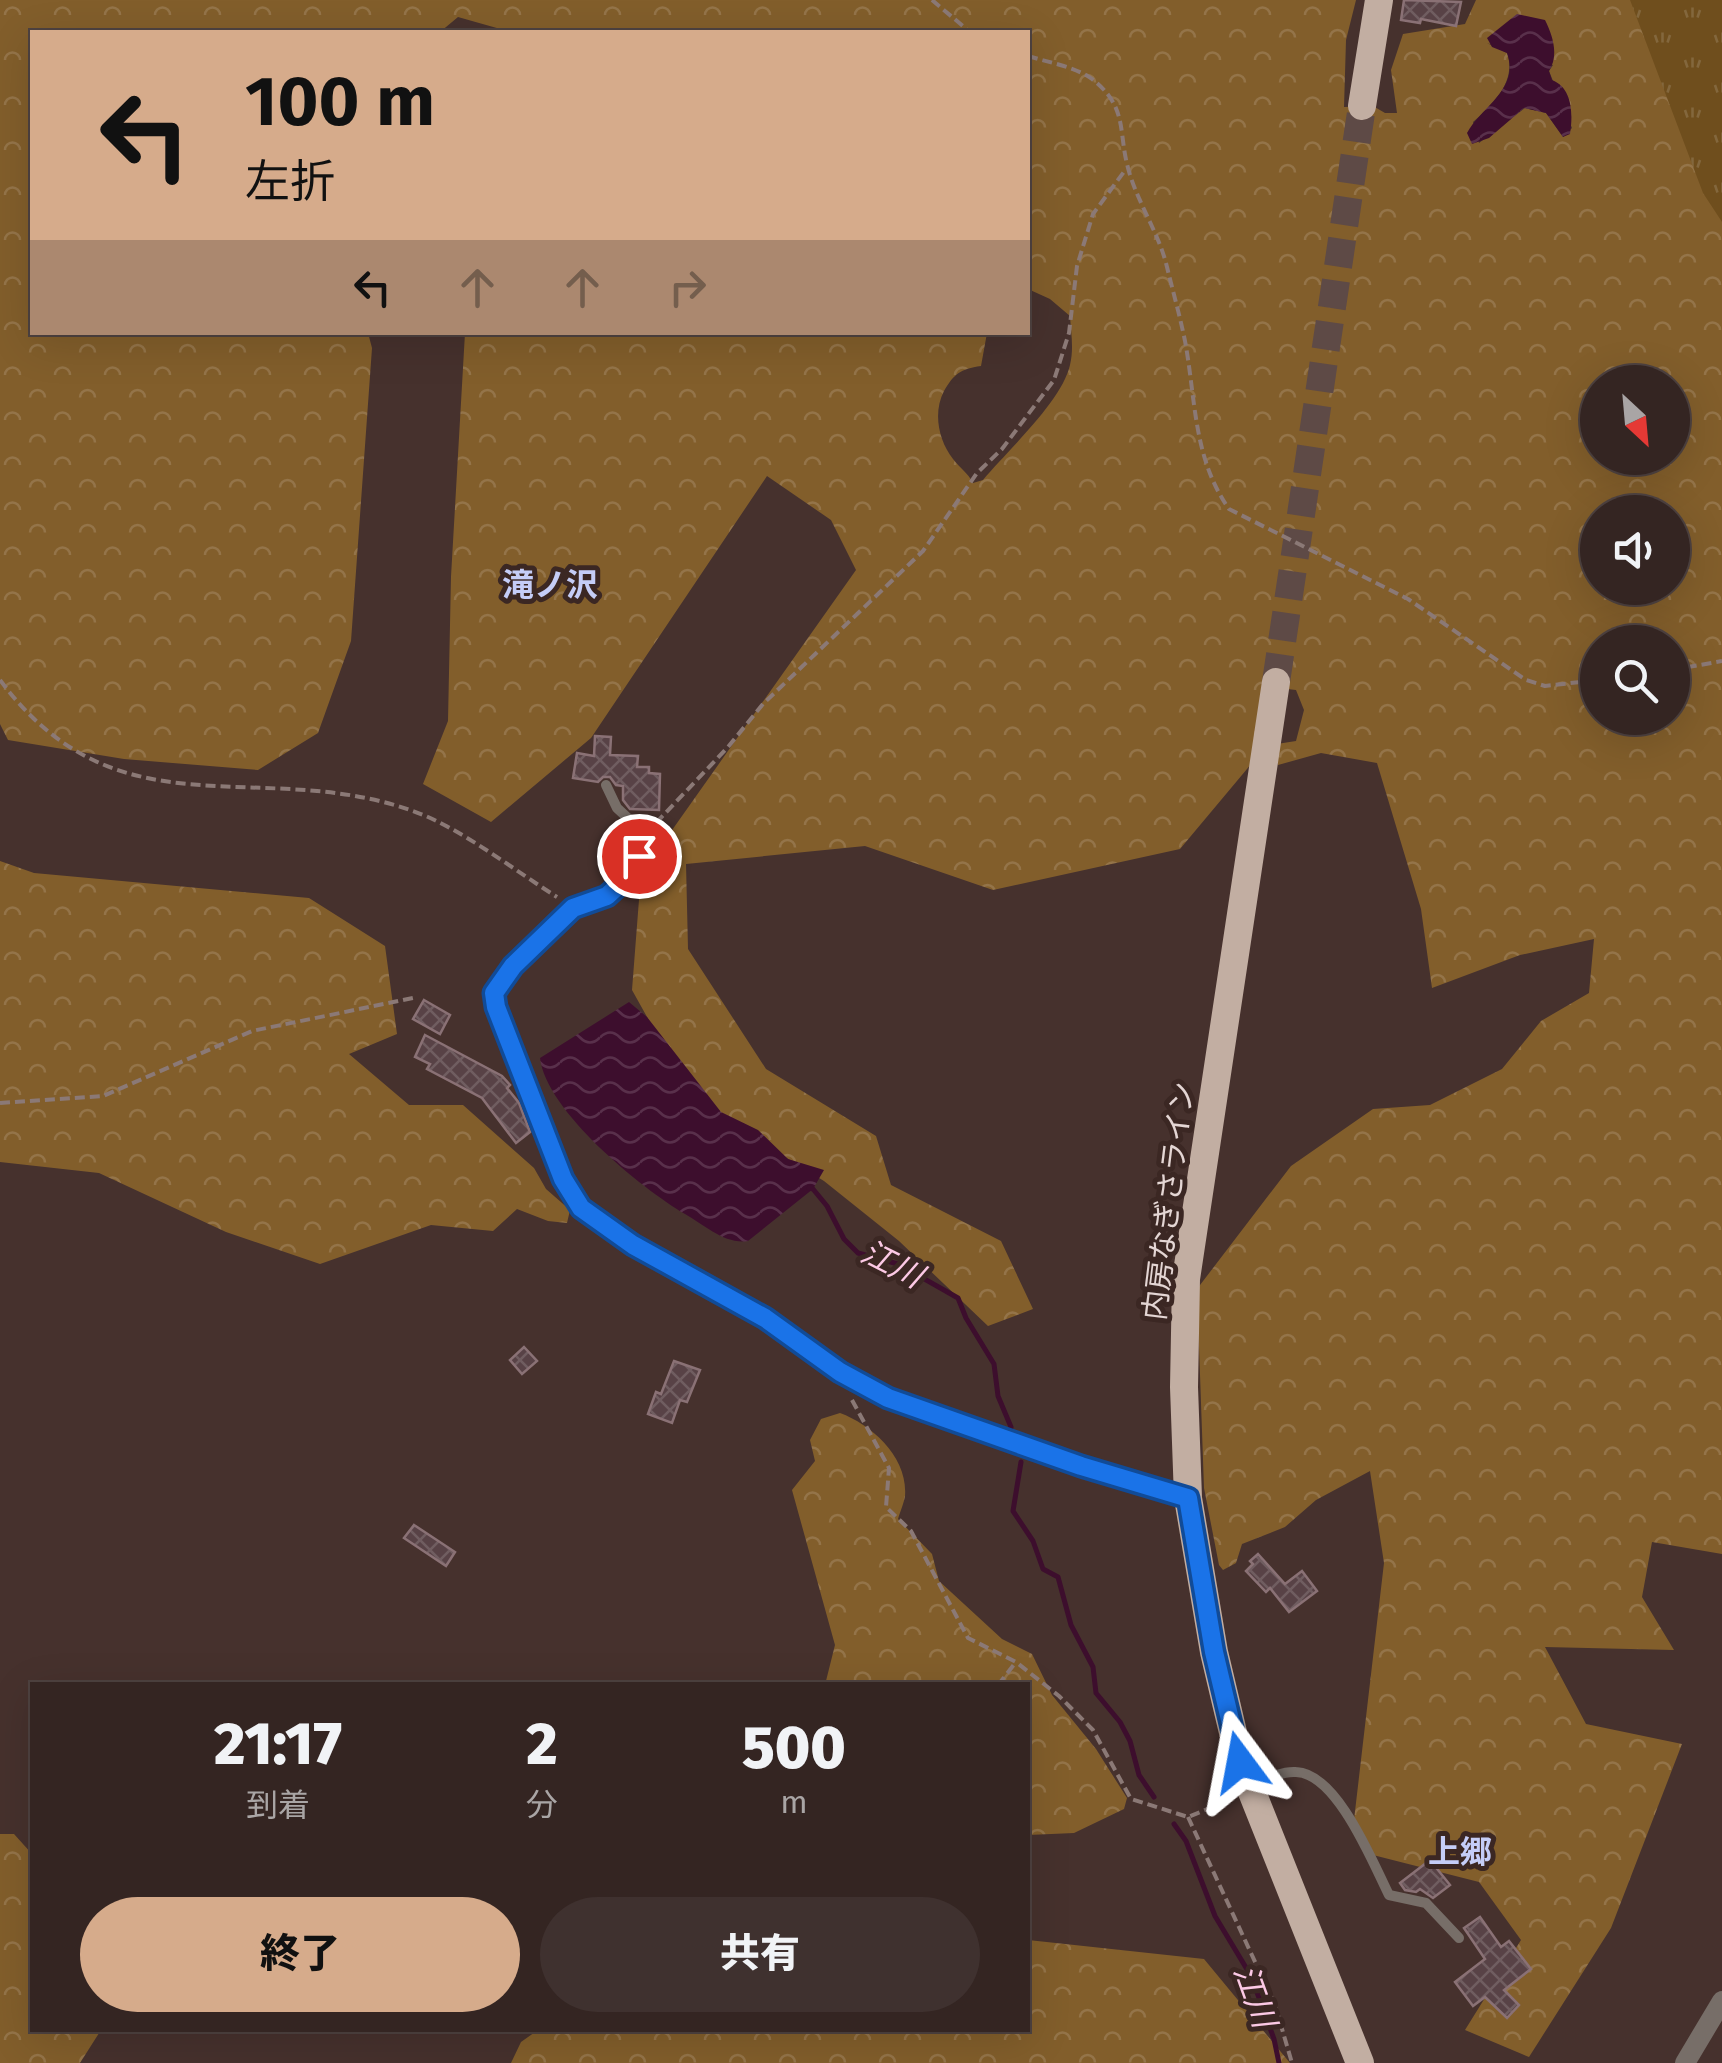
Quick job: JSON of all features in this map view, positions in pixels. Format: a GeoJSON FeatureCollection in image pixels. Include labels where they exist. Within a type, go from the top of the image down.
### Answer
{"type":"FeatureCollection","features":[{"type":"Feature","properties":{"kind":"highway"},"geometry":{"type":"LineString","coordinates":[[1362,106],[1379,0]]}},
{"type":"Feature","properties":{"kind":"highway","name":"内房なぎさライン"},"geometry":{"type":"LineString","coordinates":[[1276,682],[1186,1279],[1188,1498],[1214,1652],[1250,1789],[1360,2063]]}},
{"type":"Feature","properties":{"kind":"street"},"geometry":{"type":"LineString","coordinates":[[573,908],[513,966],[494,993],[563,1179],[581,1208],[633,1245],[765,1318],[840,1372],[888,1398],[1081,1466],[1188,1498]]}},
{"type":"Feature","properties":{"kind":"street"},"geometry":{"type":"LineString","coordinates":[[1685,2063],[1722,2000]]}},
{"type":"Feature","properties":{"kind":"lane"},"geometry":{"type":"LineString","coordinates":[[573,908],[607,896],[622,882],[639,856],[646,834],[617,808],[606,785]]}},
{"type":"Feature","properties":{"kind":"lane"},"geometry":{"type":"LineString","coordinates":[[1250,1789],[1293,1771],[1311,1778],[1351,1818],[1389,1894],[1426,1903],[1458,1938]]}},
{"type":"Feature","properties":{"kind":"path"},"geometry":{"type":"LineString","coordinates":[[932,0],[968,30]]}},
{"type":"Feature","properties":{"kind":"path"},"geometry":{"type":"LineString","coordinates":[[1030,57],[1089,77],[1108,95],[1122,120],[1127,167],[1166,261],[1186,345],[1188,382],[1202,457],[1217,492],[1229,508],[1408,598],[1526,680],[1545,686],[1580,682]]}},
{"type":"Feature","properties":{"kind":"path"},"geometry":{"type":"LineString","coordinates":[[646,834],[728,747],[762,704],[923,552],[978,473],[1002,450],[1054,380],[1069,333],[1077,266],[1093,214],[1127,167]]}},
{"type":"Feature","properties":{"kind":"path"},"geometry":{"type":"LineString","coordinates":[[1690,667],[1722,661]]}},
{"type":"Feature","properties":{"kind":"path"},"geometry":{"type":"LineString","coordinates":[[0,680],[19,706],[57,740],[97,763],[131,775],[188,786],[333,794],[411,810],[436,821],[573,908]]}},
{"type":"Feature","properties":{"kind":"path"},"geometry":{"type":"LineString","coordinates":[[0,1102],[103,1096],[252,1031],[413,998]]}},
{"type":"Feature","properties":{"kind":"path"},"geometry":{"type":"LineString","coordinates":[[840,1372],[854,1407],[890,1468],[886,1507],[910,1531],[968,1638],[1016,1662],[1059,1696],[1093,1730],[1132,1799],[1188,1817],[1250,1789]]}},
{"type":"Feature","properties":{"kind":"path"},"geometry":{"type":"LineString","coordinates":[[1000,1682],[1016,1662]]}},
{"type":"Feature","properties":{"kind":"path"},"geometry":{"type":"LineString","coordinates":[[1188,1817],[1275,2005],[1292,2063]]}},
{"type":"Feature","properties":{"kind":"green space"},"geometry":{"type":"Polygon","coordinates":[[[0,0],[1356,0],[1346,40],[1344,107],[1373,106],[1385,113],[1397,113],[1391,70],[1403,34],[1465,24],[1476,0],[1630,0],[1703,193],[1722,222],[1722,1554],[1652,1542],[1642,1597],[1674,1650],[1545,1647],[1586,1724],[1682,1744],[1611,1928],[1529,2057],[1465,2030],[1521,1940],[1479,1882],[1373,1855],[1354,1820],[1384,1563],[1370,1471],[1316,1500],[1285,1527],[1242,1544],[1236,1563],[1223,1570],[1219,1565],[1204,1488],[1197,1289],[1291,1166],[1373,1109],[1430,1105],[1502,1069],[1541,1021],[1589,993],[1594,939],[1520,955],[1432,988],[1421,909],[1377,763],[1321,753],[1278,765],[1277,744],[1296,741],[1304,710],[1296,690],[1269,687],[1252,763],[1180,849],[993,890],[865,846],[686,864],[688,949],[766,1069],[876,1136],[891,1185],[1001,1241],[1033,1309],[988,1326],[899,1241],[824,1181],[694,1101],[632,990],[641,874],[856,570],[831,520],[767,476],[591,738],[491,822],[423,784],[448,721],[451,577],[465,335],[987,335],[981,366],[955,376],[944,391],[939,408],[944,443],[973,483],[983,480],[1046,409],[1065,379],[1072,341],[1070,316],[1050,299],[1030,290],[1030,30],[504,30],[458,17],[442,30],[30,30],[30,335],[369,335],[372,348],[351,641],[318,733],[258,770],[124,759],[8,740],[0,724],[0,0]],[[1487,43],[1507,53],[1509,73],[1495,100],[1473,122],[1479,143],[1525,108],[1546,113],[1563,137],[1572,128],[1549,71],[1553,65],[1487,43]]]}},
{"type":"Feature","properties":{"kind":"green space"},"geometry":{"type":"Polygon","coordinates":[[[1615,0],[1722,0],[1722,250],[1615,0]]]}},
{"type":"Feature","properties":{"kind":"green space"},"geometry":{"type":"Polygon","coordinates":[[[0,861],[34,873],[309,898],[385,946],[397,1034],[349,1054],[409,1105],[463,1105],[534,1168],[546,1189],[570,1210],[567,1223],[548,1221],[517,1209],[493,1231],[431,1225],[320,1264],[226,1232],[99,1173],[0,1162],[0,861]]]}},
{"type":"Feature","properties":{"kind":"green space"},"geometry":{"type":"Polygon","coordinates":[[[840,1413],[886,1444],[901,1468],[904,1482],[905,1496],[898,1519],[932,1554],[939,1581],[1002,1639],[1032,1654],[1052,1695],[1096,1749],[1127,1798],[1124,1809],[1074,1833],[1030,1835],[1030,1682],[826,1682],[835,1645],[792,1490],[815,1461],[810,1440],[821,1419],[840,1413]]]}},
{"type":"Feature","properties":{"kind":"green space"},"geometry":{"type":"Polygon","coordinates":[[[0,1834],[14,1834],[30,1852],[30,2032],[100,2032],[80,2063],[0,2063],[0,1834]]]}},
{"type":"Feature","properties":{"kind":"green space"},"geometry":{"type":"Polygon","coordinates":[[[1030,1940],[1204,1959],[1290,2063],[511,2063],[521,2042],[535,2032],[1030,2032],[1030,1940]]]}},
{"type":"Feature","properties":{"kind":"water"},"geometry":{"type":"Polygon","coordinates":[[[1517,14],[1545,20],[1548,26],[1554,52],[1549,71],[1552,80],[1568,96],[1570,134],[1563,137],[1546,113],[1524,108],[1489,138],[1472,144],[1467,133],[1504,87],[1510,66],[1507,53],[1492,47],[1487,38],[1517,14]]]}},
{"type":"Feature","properties":{"kind":"water"},"geometry":{"type":"Polygon","coordinates":[[[629,1002],[647,1017],[721,1112],[758,1130],[788,1159],[824,1170],[813,1189],[748,1241],[715,1233],[621,1167],[577,1124],[546,1079],[540,1058],[629,1002]]]}},
{"type":"Feature","properties":{"kind":"building"},"geometry":{"type":"Polygon","coordinates":[[[1404,0],[1461,2],[1456,26],[1421,19],[1420,23],[1401,20],[1404,0]]]}},
{"type":"Feature","properties":{"kind":"building"},"geometry":{"type":"Polygon","coordinates":[[[595,736],[611,737],[610,755],[638,756],[637,767],[649,767],[649,773],[660,774],[659,810],[630,809],[623,800],[623,786],[616,785],[610,777],[598,782],[573,778],[577,753],[594,756],[595,736]]]}},
{"type":"Feature","properties":{"kind":"building"},"geometry":{"type":"Polygon","coordinates":[[[424,1000],[450,1015],[440,1034],[413,1019],[424,1000]]]}},
{"type":"Feature","properties":{"kind":"building"},"geometry":{"type":"Polygon","coordinates":[[[425,1035],[502,1076],[519,1103],[530,1132],[516,1143],[482,1098],[427,1069],[430,1064],[415,1057],[425,1035]]]}},
{"type":"Feature","properties":{"kind":"building"},"geometry":{"type":"Polygon","coordinates":[[[524,1347],[537,1361],[522,1374],[510,1360],[524,1347]]]}},
{"type":"Feature","properties":{"kind":"building"},"geometry":{"type":"Polygon","coordinates":[[[674,1361],[700,1370],[687,1402],[680,1400],[672,1423],[648,1414],[674,1361]]]}},
{"type":"Feature","properties":{"kind":"building"},"geometry":{"type":"Polygon","coordinates":[[[414,1525],[455,1552],[446,1566],[404,1538],[414,1525]]]}},
{"type":"Feature","properties":{"kind":"building"},"geometry":{"type":"Polygon","coordinates":[[[1258,1554],[1285,1584],[1302,1571],[1317,1591],[1289,1612],[1270,1588],[1266,1592],[1246,1571],[1258,1554]]]}},
{"type":"Feature","properties":{"kind":"building"},"geometry":{"type":"Polygon","coordinates":[[[1430,1860],[1450,1885],[1433,1898],[1420,1889],[1405,1890],[1400,1883],[1430,1860]]]}},
{"type":"Feature","properties":{"kind":"building"},"geometry":{"type":"Polygon","coordinates":[[[1480,1917],[1501,1947],[1509,1941],[1531,1969],[1504,1990],[1519,2005],[1507,2018],[1485,1997],[1473,2006],[1455,1982],[1485,1959],[1464,1928],[1480,1917]]]}},
{"type":"Feature","properties":{"kind":"waterway","name":"江川"},"geometry":{"type":"LineString","coordinates":[[809,1188],[827,1206],[844,1239],[858,1253],[898,1264],[958,1298],[994,1364],[998,1396],[1011,1427]]}},
{"type":"Feature","properties":{"kind":"waterway","name":"江川"},"geometry":{"type":"LineString","coordinates":[[1021,1462],[1013,1511],[1033,1541],[1043,1569],[1058,1577],[1071,1625],[1093,1667],[1096,1693],[1120,1722],[1130,1741],[1139,1775],[1154,1797]]}},
{"type":"Feature","properties":{"kind":"waterway","name":"江川"},"geometry":{"type":"LineString","coordinates":[[1174,1824],[1186,1841],[1215,1916],[1251,1976],[1279,2063]]}},
{"type":"Feature","properties":{"kind":"tunnel"},"geometry":{"type":"LineString","coordinates":[[1276,682],[1362,106]]}},
{"type":"Feature","properties":{"kind":"district","name":"滝ノ沢"},"geometry":{"type":"Point","coordinates":[550,585]}},
{"type":"Feature","properties":{"kind":"district","name":"上郷"},"geometry":{"type":"Point","coordinates":[1460,1852]}},
{"type":"Feature","properties":{"kind":"route"},"geometry":{"type":"LineString","coordinates":[[639,856],[607,896],[573,908],[513,966],[494,993],[563,1179],[581,1208],[633,1245],[765,1318],[840,1372],[888,1398],[1081,1466],[1188,1498],[1214,1652],[1240,1762]]}}]}
